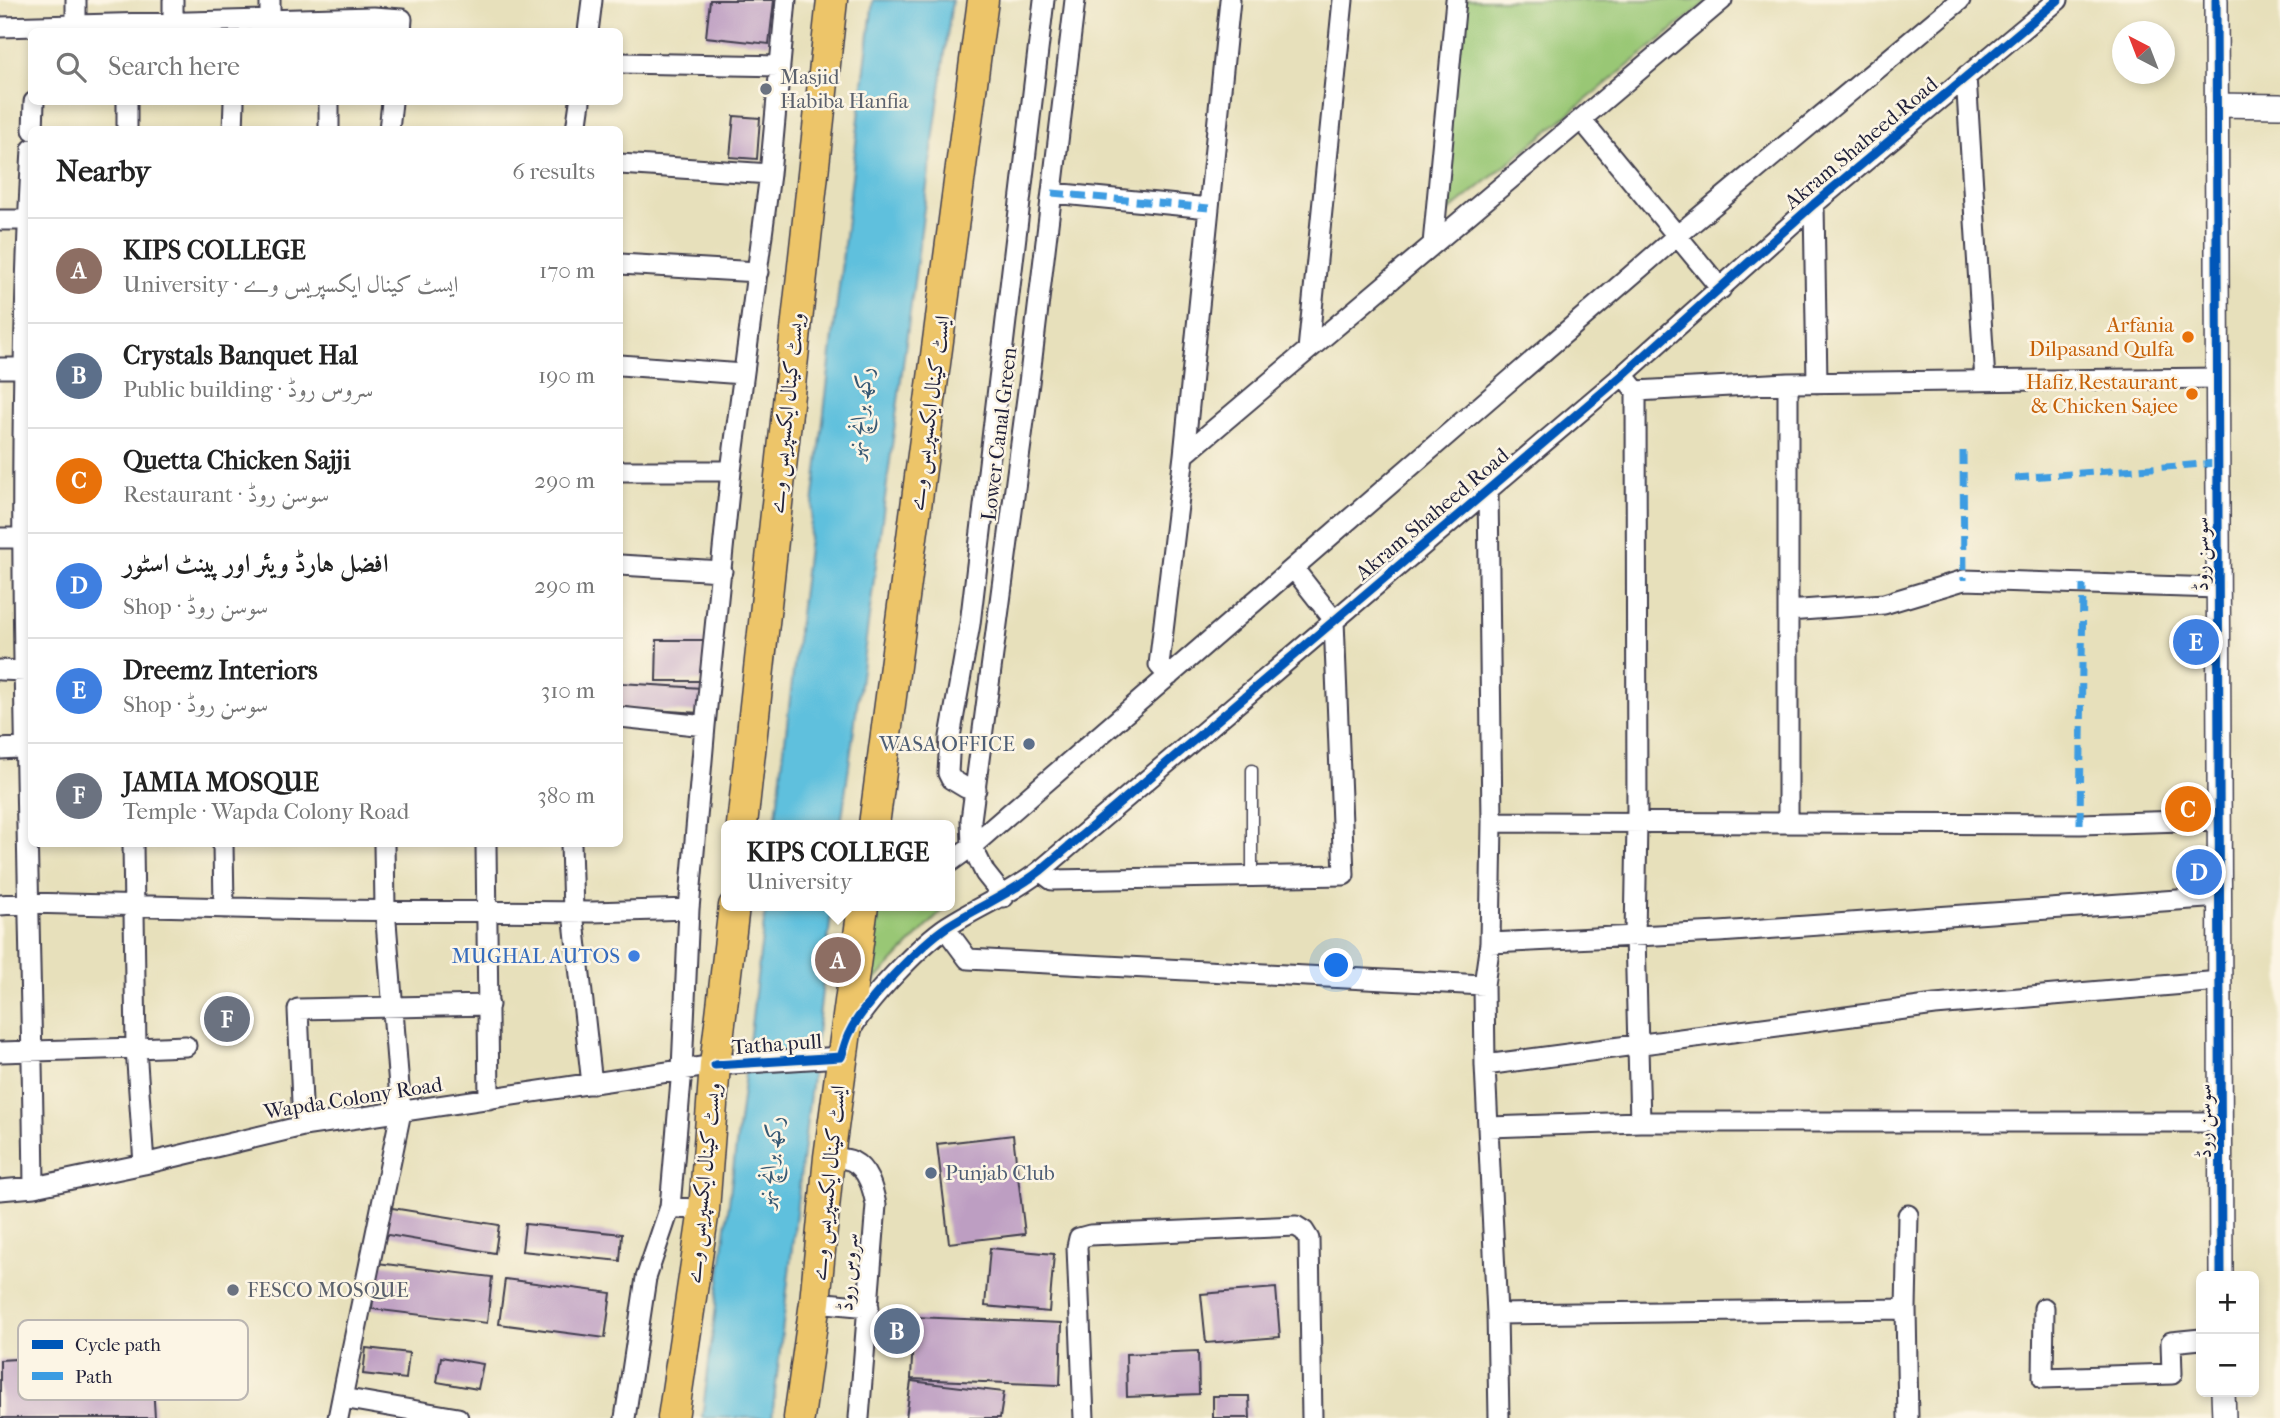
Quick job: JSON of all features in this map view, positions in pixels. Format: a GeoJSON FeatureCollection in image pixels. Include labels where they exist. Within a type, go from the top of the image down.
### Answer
{"type":"FeatureCollection","features":[{"type":"Feature","properties":{"kind":"main road","name":"ویسٹ کینال ایکسپریس وے"},"geometry":{"type":"LineString","coordinates":[[743,820],[832,0]]}},
{"type":"Feature","properties":{"kind":"main road","name":"ایسٹ کینال ایکسپریس وے"},"geometry":{"type":"LineString","coordinates":[[875,820],[984,0]]}},
{"type":"Feature","properties":{"kind":"main road"},"geometry":{"type":"LineString","coordinates":[[885,820],[880,792],[886,739]]}},
{"type":"Feature","properties":{"kind":"main road","name":"ویسٹ کینال ایکسپریس وے"},"geometry":{"type":"LineString","coordinates":[[673,1418],[725,1064],[734,911]]}},
{"type":"Feature","properties":{"kind":"main road","name":"ایسٹ کینال ایکسپریس وے"},"geometry":{"type":"LineString","coordinates":[[799,1418],[815,1302],[829,1157],[833,1058],[862,911]]}},
{"type":"Feature","properties":{"kind":"street"},"geometry":{"type":"LineString","coordinates":[[76,0],[76,24]]}},
{"type":"Feature","properties":{"kind":"street"},"geometry":{"type":"LineString","coordinates":[[173,0],[173,22]]}},
{"type":"Feature","properties":{"kind":"street"},"geometry":{"type":"LineString","coordinates":[[270,0],[270,21]]}},
{"type":"Feature","properties":{"kind":"street"},"geometry":{"type":"LineString","coordinates":[[588,28],[592,0]]}},
{"type":"Feature","properties":{"kind":"street"},"geometry":{"type":"LineString","coordinates":[[625,1418],[646,1278],[670,1207],[682,1069],[689,909],[705,726],[731,471],[758,272],[786,0]]}},
{"type":"Feature","properties":{"kind":"street"},"geometry":{"type":"LineString","coordinates":[[976,789],[966,788],[951,779],[948,773],[950,737],[971,611],[1044,0]]}},
{"type":"Feature","properties":{"kind":"street","name":"Lower Canal Green"},"geometry":{"type":"LineString","coordinates":[[972,846],[971,820],[1075,0]]}},
{"type":"Feature","properties":{"kind":"street"},"geometry":{"type":"LineString","coordinates":[[1169,676],[1159,665],[1184,455],[1230,0]]}},
{"type":"Feature","properties":{"kind":"street"},"geometry":{"type":"LineString","coordinates":[[1308,350],[1343,0]]}},
{"type":"Feature","properties":{"kind":"street"},"geometry":{"type":"LineString","coordinates":[[1433,244],[1456,0]]}},
{"type":"Feature","properties":{"kind":"street"},"geometry":{"type":"LineString","coordinates":[[1184,455],[1722,0]]}},
{"type":"Feature","properties":{"kind":"street"},"geometry":{"type":"LineString","coordinates":[[955,858],[1294,569],[1678,235],[1960,0]]}},
{"type":"Feature","properties":{"kind":"street","name":"Akram Shaheed Road"},"geometry":{"type":"LineString","coordinates":[[833,1058],[866,1008],[908,962],[945,928],[1004,897],[1040,871],[1623,375],[1814,204],[2058,0]]}},
{"type":"Feature","properties":{"kind":"street","name":"سوسن روڈ"},"geometry":{"type":"LineString","coordinates":[[2216,0],[2221,1271]]}},
{"type":"Feature","properties":{"kind":"street"},"geometry":{"type":"LineString","coordinates":[[0,27],[38,28],[76,24],[126,27],[173,22],[238,27],[270,21],[330,26],[373,9],[402,19],[401,28]]}},
{"type":"Feature","properties":{"kind":"street"},"geometry":{"type":"LineString","coordinates":[[623,63],[779,66]]}},
{"type":"Feature","properties":{"kind":"street"},"geometry":{"type":"LineString","coordinates":[[1966,76],[1985,381]]}},
{"type":"Feature","properties":{"kind":"street"},"geometry":{"type":"LineString","coordinates":[[33,126],[34,105]]}},
{"type":"Feature","properties":{"kind":"street"},"geometry":{"type":"LineString","coordinates":[[127,105],[127,126]]}},
{"type":"Feature","properties":{"kind":"street"},"geometry":{"type":"LineString","coordinates":[[233,126],[234,105]]}},
{"type":"Feature","properties":{"kind":"street"},"geometry":{"type":"LineString","coordinates":[[329,105],[329,126]]}},
{"type":"Feature","properties":{"kind":"street"},"geometry":{"type":"LineString","coordinates":[[389,126],[392,105]]}},
{"type":"Feature","properties":{"kind":"street"},"geometry":{"type":"LineString","coordinates":[[577,126],[580,105]]}},
{"type":"Feature","properties":{"kind":"street"},"geometry":{"type":"LineString","coordinates":[[2217,105],[2280,106]]}},
{"type":"Feature","properties":{"kind":"street"},"geometry":{"type":"LineString","coordinates":[[1581,119],[1721,289]]}},
{"type":"Feature","properties":{"kind":"street"},"geometry":{"type":"LineString","coordinates":[[623,164],[769,174]]}},
{"type":"Feature","properties":{"kind":"street"},"geometry":{"type":"LineString","coordinates":[[1052,193],[1209,208]]}},
{"type":"Feature","properties":{"kind":"street"},"geometry":{"type":"LineString","coordinates":[[1814,204],[1817,383]]}},
{"type":"Feature","properties":{"kind":"street"},"geometry":{"type":"LineString","coordinates":[[0,220],[28,220]]}},
{"type":"Feature","properties":{"kind":"street"},"geometry":{"type":"LineString","coordinates":[[623,264],[758,272]]}},
{"type":"Feature","properties":{"kind":"street"},"geometry":{"type":"LineString","coordinates":[[623,365],[743,374]]}},
{"type":"Feature","properties":{"kind":"street"},"geometry":{"type":"LineString","coordinates":[[0,369],[28,368],[25,671],[28,728]]}},
{"type":"Feature","properties":{"kind":"street"},"geometry":{"type":"LineString","coordinates":[[1623,375],[1636,391],[1635,936],[1640,1122]]}},
{"type":"Feature","properties":{"kind":"street"},"geometry":{"type":"LineString","coordinates":[[1636,391],[1788,383],[2218,378]]}},
{"type":"Feature","properties":{"kind":"street"},"geometry":{"type":"LineString","coordinates":[[1788,383],[1788,823]]}},
{"type":"Feature","properties":{"kind":"street"},"geometry":{"type":"LineString","coordinates":[[623,471],[731,471]]}},
{"type":"Feature","properties":{"kind":"street"},"geometry":{"type":"LineString","coordinates":[[1488,488],[1492,822],[1490,943],[1484,985],[1499,1418]]}},
{"type":"Feature","properties":{"kind":"street"},"geometry":{"type":"LineString","coordinates":[[0,538],[27,538]]}},
{"type":"Feature","properties":{"kind":"street"},"geometry":{"type":"LineString","coordinates":[[623,565],[722,571]]}},
{"type":"Feature","properties":{"kind":"street"},"geometry":{"type":"LineString","coordinates":[[1040,871],[1052,880],[1344,874],[1335,620],[1294,569]]}},
{"type":"Feature","properties":{"kind":"street"},"geometry":{"type":"LineString","coordinates":[[1788,611],[1884,604],[1964,580],[2218,588]]}},
{"type":"Feature","properties":{"kind":"street"},"geometry":{"type":"LineString","coordinates":[[0,670],[25,671]]}},
{"type":"Feature","properties":{"kind":"street"},"geometry":{"type":"LineString","coordinates":[[623,717],[705,726]]}},
{"type":"Feature","properties":{"kind":"street"},"geometry":{"type":"LineString","coordinates":[[0,749],[28,747]]}},
{"type":"Feature","properties":{"kind":"street"},"geometry":{"type":"LineString","coordinates":[[1492,822],[2080,824],[2219,820]]}},
{"type":"Feature","properties":{"kind":"street"},"geometry":{"type":"LineString","coordinates":[[28,825],[27,903],[34,1187]]}},
{"type":"Feature","properties":{"kind":"street"},"geometry":{"type":"LineString","coordinates":[[972,846],[985,873],[1004,897]]}},
{"type":"Feature","properties":{"kind":"street"},"geometry":{"type":"LineString","coordinates":[[133,847],[136,1048],[144,1164]]}},
{"type":"Feature","properties":{"kind":"street"},"geometry":{"type":"LineString","coordinates":[[223,847],[224,908]]}},
{"type":"Feature","properties":{"kind":"street"},"geometry":{"type":"LineString","coordinates":[[338,1418],[401,1112],[385,909],[384,847]]}},
{"type":"Feature","properties":{"kind":"street"},"geometry":{"type":"LineString","coordinates":[[486,847],[489,1099]]}},
{"type":"Feature","properties":{"kind":"street"},"geometry":{"type":"LineString","coordinates":[[571,847],[573,912],[592,1084]]}},
{"type":"Feature","properties":{"kind":"street"},"geometry":{"type":"LineString","coordinates":[[1490,943],[1635,936],[2220,897]]}},
{"type":"Feature","properties":{"kind":"street"},"geometry":{"type":"LineString","coordinates":[[0,905],[27,903],[573,912],[689,909]]}},
{"type":"Feature","properties":{"kind":"street"},"geometry":{"type":"LineString","coordinates":[[945,928],[968,959],[1484,985]]}},
{"type":"Feature","properties":{"kind":"street"},"geometry":{"type":"LineString","coordinates":[[1485,1065],[1935,1005],[2220,981]]}},
{"type":"Feature","properties":{"kind":"street"},"geometry":{"type":"LineString","coordinates":[[303,1126],[298,1009],[489,1005]]}},
{"type":"Feature","properties":{"kind":"street"},"geometry":{"type":"LineString","coordinates":[[0,1052],[186,1046]]}},
{"type":"Feature","properties":{"kind":"street","name":"Tatha pull"},"geometry":{"type":"LineString","coordinates":[[725,1064],[833,1058]]}},
{"type":"Feature","properties":{"kind":"street","name":"Wapda Colony Road"},"geometry":{"type":"LineString","coordinates":[[0,1190],[34,1187],[144,1164],[303,1126],[725,1064]]}},
{"type":"Feature","properties":{"kind":"street"},"geometry":{"type":"LineString","coordinates":[[1489,1127],[1640,1122],[2221,1122]]}},
{"type":"Feature","properties":{"kind":"street","name":"سروس روڈ"},"geometry":{"type":"LineString","coordinates":[[829,1157],[851,1161],[865,1174],[873,1188],[876,1205],[859,1418]]}},
{"type":"Feature","properties":{"kind":"street"},"geometry":{"type":"LineString","coordinates":[[670,1207],[704,1210]]}},
{"type":"Feature","properties":{"kind":"street"},"geometry":{"type":"LineString","coordinates":[[1908,1215],[1908,1418]]}},
{"type":"Feature","properties":{"kind":"street"},"geometry":{"type":"LineString","coordinates":[[1084,1418],[1077,1247],[1079,1238],[1090,1235],[1296,1226],[1304,1231],[1308,1239],[1312,1418]]}},
{"type":"Feature","properties":{"kind":"street"},"geometry":{"type":"LineString","coordinates":[[815,1302],[869,1307]]}},
{"type":"Feature","properties":{"kind":"street"},"geometry":{"type":"LineString","coordinates":[[2044,1308],[2043,1378],[2172,1374],[2171,1342],[2196,1340]]}},
{"type":"Feature","properties":{"kind":"street"},"geometry":{"type":"LineString","coordinates":[[1497,1314],[1906,1309]]}},
{"type":"Feature","properties":{"kind":"street"},"geometry":{"type":"LineString","coordinates":[[2223,1397],[2224,1418]]}},
{"type":"Feature","properties":{"kind":"street"},"geometry":{"type":"LineString","coordinates":[[342,1398],[458,1418]]}},
{"type":"Feature","properties":{"kind":"lane"},"geometry":{"type":"LineString","coordinates":[[1252,769],[1252,877]]}},
{"type":"Feature","properties":{"kind":"green space"},"geometry":{"type":"Polygon","coordinates":[[[1462,0],[1709,0],[1441,218],[1462,0]]]}},
{"type":"Feature","properties":{"kind":"green space"},"geometry":{"type":"Polygon","coordinates":[[[867,911],[942,911],[861,995],[867,911]]]}},
{"type":"Feature","properties":{"kind":"water","name":"رکھ برانچ نہر"},"geometry":{"type":"Polygon","coordinates":[[[873,0],[952,0],[842,820],[776,820],[873,0]]]}},
{"type":"Feature","properties":{"kind":"water","name":"رکھ برانچ نہر"},"geometry":{"type":"Polygon","coordinates":[[[765,911],[831,911],[772,1418],[702,1418],[765,911]]]}},
{"type":"Feature","properties":{"kind":"building"},"geometry":{"type":"Polygon","coordinates":[[[710,0],[774,0],[769,44],[706,37],[710,0]]]}},
{"type":"Feature","properties":{"kind":"building"},"geometry":{"type":"Polygon","coordinates":[[[734,116],[760,118],[757,159],[730,157],[734,116]]]}},
{"type":"Feature","properties":{"kind":"building"},"geometry":{"type":"Polygon","coordinates":[[[657,640],[704,640],[704,681],[656,681],[657,640]]]}},
{"type":"Feature","properties":{"kind":"building"},"geometry":{"type":"Polygon","coordinates":[[[623,683],[702,688],[701,713],[623,708],[623,683]]]}},
{"type":"Feature","properties":{"kind":"building"},"geometry":{"type":"Polygon","coordinates":[[[1013,1135],[1025,1234],[949,1243],[937,1144],[1013,1135]]]}},
{"type":"Feature","properties":{"kind":"building"},"geometry":{"type":"Polygon","coordinates":[[[386,1207],[499,1225],[495,1253],[382,1234],[386,1207]]]}},
{"type":"Feature","properties":{"kind":"building"},"geometry":{"type":"Polygon","coordinates":[[[525,1224],[622,1234],[620,1261],[522,1251],[525,1224]]]}},
{"type":"Feature","properties":{"kind":"building"},"geometry":{"type":"Polygon","coordinates":[[[990,1248],[1054,1254],[1049,1312],[985,1306],[990,1248]]]}},
{"type":"Feature","properties":{"kind":"building"},"geometry":{"type":"Polygon","coordinates":[[[377,1263],[492,1277],[487,1323],[372,1309],[377,1263]]]}},
{"type":"Feature","properties":{"kind":"building"},"geometry":{"type":"Polygon","coordinates":[[[505,1279],[611,1293],[605,1338],[499,1324],[505,1279]]]}},
{"type":"Feature","properties":{"kind":"building"},"geometry":{"type":"Polygon","coordinates":[[[1276,1288],[1280,1337],[1206,1343],[1201,1294],[1276,1288]]]}},
{"type":"Feature","properties":{"kind":"building"},"geometry":{"type":"Polygon","coordinates":[[[914,1317],[1062,1323],[1060,1385],[911,1379],[914,1317]]]}},
{"type":"Feature","properties":{"kind":"building"},"geometry":{"type":"Polygon","coordinates":[[[366,1348],[409,1353],[406,1379],[363,1374],[366,1348]]]}},
{"type":"Feature","properties":{"kind":"building"},"geometry":{"type":"Polygon","coordinates":[[[1198,1351],[1199,1394],[1127,1397],[1126,1354],[1198,1351]]]}},
{"type":"Feature","properties":{"kind":"building"},"geometry":{"type":"Polygon","coordinates":[[[441,1357],[483,1364],[478,1389],[437,1382],[441,1357]]]}},
{"type":"Feature","properties":{"kind":"building"},"geometry":{"type":"Polygon","coordinates":[[[18,1359],[18,1400],[154,1400],[155,1418],[0,1418],[0,1360],[18,1359]]]}},
{"type":"Feature","properties":{"kind":"building"},"geometry":{"type":"Polygon","coordinates":[[[911,1381],[1004,1392],[1000,1418],[906,1418],[911,1381]]]}},
{"type":"Feature","properties":{"kind":"building"},"geometry":{"type":"Polygon","coordinates":[[[1213,1396],[1249,1396],[1250,1418],[1213,1418],[1213,1396]]]}},
{"type":"Feature","properties":{"kind":"marked path"},"geometry":{"type":"LineString","coordinates":[[1052,193],[1209,208]]}},
{"type":"Feature","properties":{"kind":"marked path"},"geometry":{"type":"LineString","coordinates":[[1963,451],[1964,580]]}},
{"type":"Feature","properties":{"kind":"marked path"},"geometry":{"type":"LineString","coordinates":[[2015,478],[2218,463]]}},
{"type":"Feature","properties":{"kind":"marked path"},"geometry":{"type":"LineString","coordinates":[[2080,824],[2083,585]]}},
{"type":"Feature","properties":{"kind":"cycle path"},"geometry":{"type":"LineString","coordinates":[[715,1065],[841,1057],[850,1032],[867,1006],[894,975],[937,934],[1040,871],[1623,375],[1814,204],[2058,0]]}},
{"type":"Feature","properties":{"kind":"cycle path"},"geometry":{"type":"LineString","coordinates":[[2216,0],[2221,1271]]}},
{"type":"Feature","properties":{"kind":"place","name":"Masjid Habiba Hanfia"},"geometry":{"type":"Point","coordinates":[766,89]}},
{"type":"Feature","properties":{"kind":"place","name":"Arfania Dilpasand Qulfa"},"geometry":{"type":"Point","coordinates":[2188,337]}},
{"type":"Feature","properties":{"kind":"place","name":"Hafiz Restaurant & Chicken Sajee"},"geometry":{"type":"Point","coordinates":[2192,394]}},
{"type":"Feature","properties":{"kind":"place","name":"Dreemz Interiors"},"geometry":{"type":"Point","coordinates":[2196,642]}},
{"type":"Feature","properties":{"kind":"place","name":"WASA OFFICE"},"geometry":{"type":"Point","coordinates":[1029,744]}},
{"type":"Feature","properties":{"kind":"place","name":"Quetta Chicken Sajji"},"geometry":{"type":"Point","coordinates":[2188,809]}},
{"type":"Feature","properties":{"kind":"place","name":"افضل ہارڈ ویئر اور پینٹ اسٹور"},"geometry":{"type":"Point","coordinates":[2199,872]}},
{"type":"Feature","properties":{"kind":"place","name":"MUGHAL AUTOS"},"geometry":{"type":"Point","coordinates":[634,956]}},
{"type":"Feature","properties":{"kind":"place","name":"KIPS COLLEGE"},"geometry":{"type":"Point","coordinates":[838,960]}},
{"type":"Feature","properties":{"kind":"place","name":"JAMIA MOSQUE"},"geometry":{"type":"Point","coordinates":[227,1019]}},
{"type":"Feature","properties":{"kind":"place","name":"Punjab Club"},"geometry":{"type":"Point","coordinates":[931,1173]}},
{"type":"Feature","properties":{"kind":"place","name":"FESCO MOSQUE"},"geometry":{"type":"Point","coordinates":[233,1290]}},
{"type":"Feature","properties":{"kind":"place","name":"Crystals Banquet Hal"},"geometry":{"type":"Point","coordinates":[897,1331]}}]}
